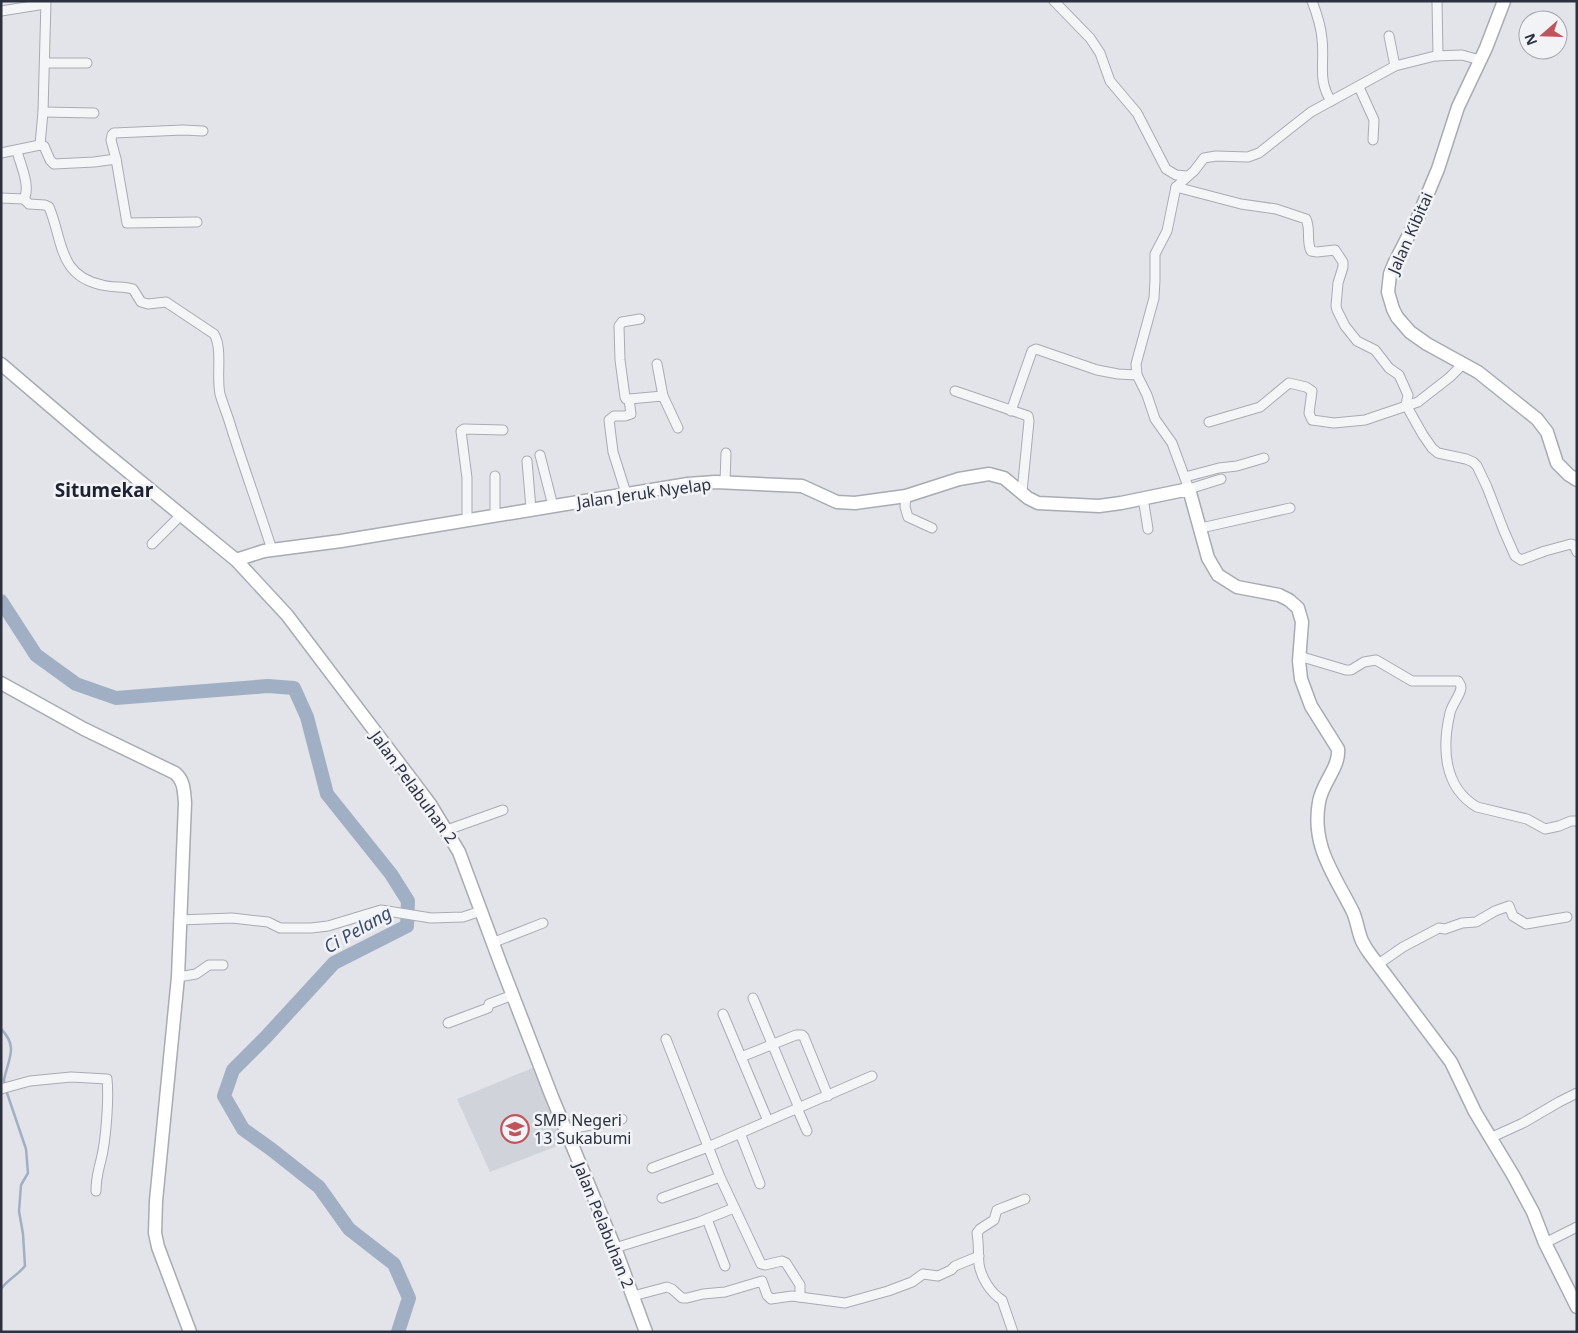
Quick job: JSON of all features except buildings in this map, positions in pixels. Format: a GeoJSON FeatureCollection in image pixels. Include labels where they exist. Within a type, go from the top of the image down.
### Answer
{"type":"FeatureCollection","features":[{"type":"Feature","properties":{"kind":"street"},"geometry":{"type":"LineString","coordinates":[[1054,1],[1090,38],[1100,53],[1110,81],[1137,113],[1166,169],[1176,175],[1187,176]]}},
{"type":"Feature","properties":{"kind":"street"},"geometry":{"type":"LineString","coordinates":[[1312,1],[1320,22],[1323,41],[1321,77],[1331,101]]}},
{"type":"Feature","properties":{"kind":"street"},"geometry":{"type":"LineString","coordinates":[[1437,1],[1438,56]]}},
{"type":"Feature","properties":{"kind":"street","name":"Jalan Kibitai"},"geometry":{"type":"LineString","coordinates":[[1504,1],[1492,34],[1458,107],[1438,169],[1418,217],[1394,264],[1388,284],[1393,309],[1404,326],[1427,344],[1464,363],[1496,384],[1543,426],[1547,432],[1557,463],[1577,480]]}},
{"type":"Feature","properties":{"kind":"street"},"geometry":{"type":"LineString","coordinates":[[1,11],[46,3],[43,112],[40,145]]}},
{"type":"Feature","properties":{"kind":"street"},"geometry":{"type":"LineString","coordinates":[[1389,36],[1395,66]]}},
{"type":"Feature","properties":{"kind":"street"},"geometry":{"type":"LineString","coordinates":[[1480,60],[1462,55],[1438,56],[1395,66],[1311,112],[1259,153],[1248,157],[1216,156],[1204,158],[1194,171],[1176,187],[1167,231],[1155,254],[1156,280],[1154,298],[1136,359],[1137,375],[1148,395],[1155,419],[1172,443],[1187,483],[1211,564],[1222,579],[1237,587],[1279,595],[1289,600],[1298,608],[1302,622],[1299,656],[1300,679],[1316,716],[1338,749],[1334,766],[1325,782],[1319,799],[1317,823],[1319,842],[1331,872],[1354,915],[1362,940],[1377,965],[1451,1062],[1490,1138],[1529,1204],[1545,1243],[1573,1290],[1577,1307]]}},
{"type":"Feature","properties":{"kind":"street"},"geometry":{"type":"LineString","coordinates":[[45,63],[87,63]]}},
{"type":"Feature","properties":{"kind":"street"},"geometry":{"type":"LineString","coordinates":[[1359,87],[1374,120],[1374,140]]}},
{"type":"Feature","properties":{"kind":"street"},"geometry":{"type":"LineString","coordinates":[[43,112],[94,113]]}},
{"type":"Feature","properties":{"kind":"street"},"geometry":{"type":"LineString","coordinates":[[197,222],[127,223],[111,140],[114,134],[183,130],[202,131]]}},
{"type":"Feature","properties":{"kind":"street"},"geometry":{"type":"LineString","coordinates":[[1,153],[40,145],[44,146],[50,160],[54,164],[116,159]]}},
{"type":"Feature","properties":{"kind":"street"},"geometry":{"type":"LineString","coordinates":[[17,151],[26,190],[24,199]]}},
{"type":"Feature","properties":{"kind":"street"},"geometry":{"type":"LineString","coordinates":[[1176,187],[1241,204],[1276,209],[1306,219],[1309,226],[1308,246],[1310,251],[1334,250],[1343,262],[1338,283],[1336,306],[1345,326],[1357,341],[1375,350],[1389,368],[1399,375],[1408,395],[1406,405],[1423,435],[1438,453],[1466,459],[1477,466],[1516,557],[1521,560],[1572,544],[1577,552]]}},
{"type":"Feature","properties":{"kind":"street"},"geometry":{"type":"LineString","coordinates":[[1,198],[24,199],[29,204],[49,207],[63,254],[78,275],[103,286],[133,289],[144,303],[166,302],[214,334],[217,344],[217,375],[220,394],[272,550]]}},
{"type":"Feature","properties":{"kind":"street"},"geometry":{"type":"LineString","coordinates":[[640,319],[622,322],[619,326],[620,360],[625,397],[629,399],[663,396]]}},
{"type":"Feature","properties":{"kind":"street"},"geometry":{"type":"LineString","coordinates":[[1011,411],[1032,351],[1036,349],[1097,370],[1137,375]]}},
{"type":"Feature","properties":{"kind":"street"},"geometry":{"type":"LineString","coordinates":[[1210,422],[1260,407],[1289,383],[1306,387],[1312,391],[1309,413],[1314,421],[1334,423],[1356,422],[1376,417],[1420,400],[1450,377],[1464,363]]}},
{"type":"Feature","properties":{"kind":"street","name":"Jalan Pelabuhan 2"},"geometry":{"type":"LineString","coordinates":[[1,364],[236,560],[287,615],[430,804],[459,852],[492,943],[646,1332]]}},
{"type":"Feature","properties":{"kind":"street"},"geometry":{"type":"LineString","coordinates":[[657,364],[663,396],[678,428]]}},
{"type":"Feature","properties":{"kind":"street"},"geometry":{"type":"LineString","coordinates":[[955,391],[1026,415],[1029,418],[1022,492]]}},
{"type":"Feature","properties":{"kind":"street"},"geometry":{"type":"LineString","coordinates":[[626,493],[614,452],[609,420],[614,416],[631,415],[629,399]]}},
{"type":"Feature","properties":{"kind":"street"},"geometry":{"type":"LineString","coordinates":[[467,520],[466,478],[461,431],[464,429],[503,430]]}},
{"type":"Feature","properties":{"kind":"street"},"geometry":{"type":"LineString","coordinates":[[725,482],[726,453]]}},
{"type":"Feature","properties":{"kind":"street"},"geometry":{"type":"LineString","coordinates":[[540,454],[553,506]]}},
{"type":"Feature","properties":{"kind":"street"},"geometry":{"type":"LineString","coordinates":[[1187,483],[1264,458]]}},
{"type":"Feature","properties":{"kind":"street"},"geometry":{"type":"LineString","coordinates":[[527,461],[532,509]]}},
{"type":"Feature","properties":{"kind":"street","name":"Jalan Jeruk Nyelap"},"geometry":{"type":"LineString","coordinates":[[236,560],[272,550],[340,541],[688,484],[725,482],[802,486],[816,491],[830,500],[848,503],[906,496],[959,479],[984,474],[1004,478],[1033,501],[1043,504],[1105,505],[1143,498],[1187,483]]}},
{"type":"Feature","properties":{"kind":"street"},"geometry":{"type":"LineString","coordinates":[[495,476],[495,515]]}},
{"type":"Feature","properties":{"kind":"street"},"geometry":{"type":"LineString","coordinates":[[1187,483],[1221,479]]}},
{"type":"Feature","properties":{"kind":"street"},"geometry":{"type":"LineString","coordinates":[[906,496],[905,507],[908,517],[932,528]]}},
{"type":"Feature","properties":{"kind":"street"},"geometry":{"type":"LineString","coordinates":[[1143,498],[1148,529]]}},
{"type":"Feature","properties":{"kind":"street"},"geometry":{"type":"LineString","coordinates":[[1201,528],[1290,508]]}},
{"type":"Feature","properties":{"kind":"street"},"geometry":{"type":"LineString","coordinates":[[152,544],[181,515]]}},
{"type":"Feature","properties":{"kind":"street"},"geometry":{"type":"LineString","coordinates":[[1299,656],[1346,670],[1351,670],[1364,662],[1376,660],[1412,681],[1458,681],[1460,689],[1450,712],[1445,748],[1448,768],[1461,793],[1477,807],[1527,819],[1541,828],[1550,829],[1571,821],[1577,821]]}},
{"type":"Feature","properties":{"kind":"street"},"geometry":{"type":"LineString","coordinates":[[1,684],[84,729],[167,768],[179,776],[183,784],[185,803],[178,977],[157,1192],[155,1233],[158,1247],[190,1332]]}},
{"type":"Feature","properties":{"kind":"street"},"geometry":{"type":"LineString","coordinates":[[447,830],[503,810]]}},
{"type":"Feature","properties":{"kind":"street"},"geometry":{"type":"LineString","coordinates":[[1377,965],[1403,947],[1439,928],[1445,929],[1462,923],[1472,924],[1495,911],[1509,906],[1513,916],[1526,924],[1567,917]]}},
{"type":"Feature","properties":{"kind":"street"},"geometry":{"type":"LineString","coordinates":[[179,920],[232,918],[268,922],[280,928],[311,928],[328,926],[378,910],[431,918],[463,918],[481,911]]}},
{"type":"Feature","properties":{"kind":"street"},"geometry":{"type":"LineString","coordinates":[[492,943],[543,923]]}},
{"type":"Feature","properties":{"kind":"street"},"geometry":{"type":"LineString","coordinates":[[178,977],[196,974],[210,965],[222,965]]}},
{"type":"Feature","properties":{"kind":"street"},"geometry":{"type":"LineString","coordinates":[[448,1023],[488,1008],[489,1004],[513,995]]}},
{"type":"Feature","properties":{"kind":"street"},"geometry":{"type":"LineString","coordinates":[[753,998],[807,1131]]}},
{"type":"Feature","properties":{"kind":"street"},"geometry":{"type":"LineString","coordinates":[[723,1014],[768,1120]]}},
{"type":"Feature","properties":{"kind":"street"},"geometry":{"type":"LineString","coordinates":[[741,1057],[796,1035],[803,1036],[828,1096]]}},
{"type":"Feature","properties":{"kind":"street"},"geometry":{"type":"LineString","coordinates":[[666,1039],[720,1177],[761,1264],[765,1266],[782,1261],[786,1263],[800,1285],[800,1297]]}},
{"type":"Feature","properties":{"kind":"street"},"geometry":{"type":"LineString","coordinates":[[652,1168],[708,1147],[872,1076]]}},
{"type":"Feature","properties":{"kind":"street"},"geometry":{"type":"LineString","coordinates":[[1,1089],[30,1081],[71,1077],[107,1079],[103,1144],[101,1161],[96,1175],[96,1191]]}},
{"type":"Feature","properties":{"kind":"street"},"geometry":{"type":"LineString","coordinates":[[1490,1138],[1523,1123],[1577,1093]]}},
{"type":"Feature","properties":{"kind":"street"},"geometry":{"type":"LineString","coordinates":[[566,1130],[622,1119]]}},
{"type":"Feature","properties":{"kind":"street"},"geometry":{"type":"LineString","coordinates":[[740,1133],[760,1184]]}},
{"type":"Feature","properties":{"kind":"street"},"geometry":{"type":"LineString","coordinates":[[662,1198],[720,1177]]}},
{"type":"Feature","properties":{"kind":"street"},"geometry":{"type":"LineString","coordinates":[[1013,1332],[1002,1300],[996,1296],[979,1265],[978,1231],[994,1220],[997,1210],[1026,1199]]}},
{"type":"Feature","properties":{"kind":"street"},"geometry":{"type":"LineString","coordinates":[[614,1248],[707,1219],[734,1208]]}},
{"type":"Feature","properties":{"kind":"street"},"geometry":{"type":"LineString","coordinates":[[707,1219],[725,1266]]}},
{"type":"Feature","properties":{"kind":"street"},"geometry":{"type":"LineString","coordinates":[[1545,1243],[1577,1227]]}},
{"type":"Feature","properties":{"kind":"street"},"geometry":{"type":"LineString","coordinates":[[633,1296],[667,1287],[682,1298],[687,1298],[725,1292],[762,1281],[771,1300],[786,1296],[845,1303],[912,1282],[923,1274],[938,1276],[955,1266],[979,1256]]}},
{"type":"Feature","properties":{"kind":"shaded area","name":"SMP Negeri 13 Sukabumi"},"geometry":{"type":"Polygon","coordinates":[[[535,1067],[565,1143],[490,1172],[457,1099],[535,1067]]]}},
{"type":"Feature","properties":{"kind":"waterway","name":"Ci Pelang"},"geometry":{"type":"LineString","coordinates":[[1,601],[36,655],[76,684],[116,698],[268,686],[294,688],[307,717],[327,794],[391,874],[408,901],[407,926],[334,963],[233,1070],[224,1096],[243,1129],[319,1187],[349,1229],[394,1264],[409,1298],[398,1332]]}},
{"type":"Feature","properties":{"kind":"waterway"},"geometry":{"type":"LineString","coordinates":[[1,1029],[10,1042],[11,1048],[4,1080],[5,1085]]}},
{"type":"Feature","properties":{"kind":"waterway"},"geometry":{"type":"LineString","coordinates":[[1,1289],[25,1266],[19,1211],[21,1185],[28,1173],[26,1149],[6,1090]]}},
{"type":"Feature","properties":{"kind":"place","name":"SMP Negeri 13 Sukabumi"},"geometry":{"type":"Point","coordinates":[515,1129]}},
{"type":"Feature","properties":{"kind":"district","name":"Situmekar"},"geometry":{"type":"Point","coordinates":[104,490]}}]}
